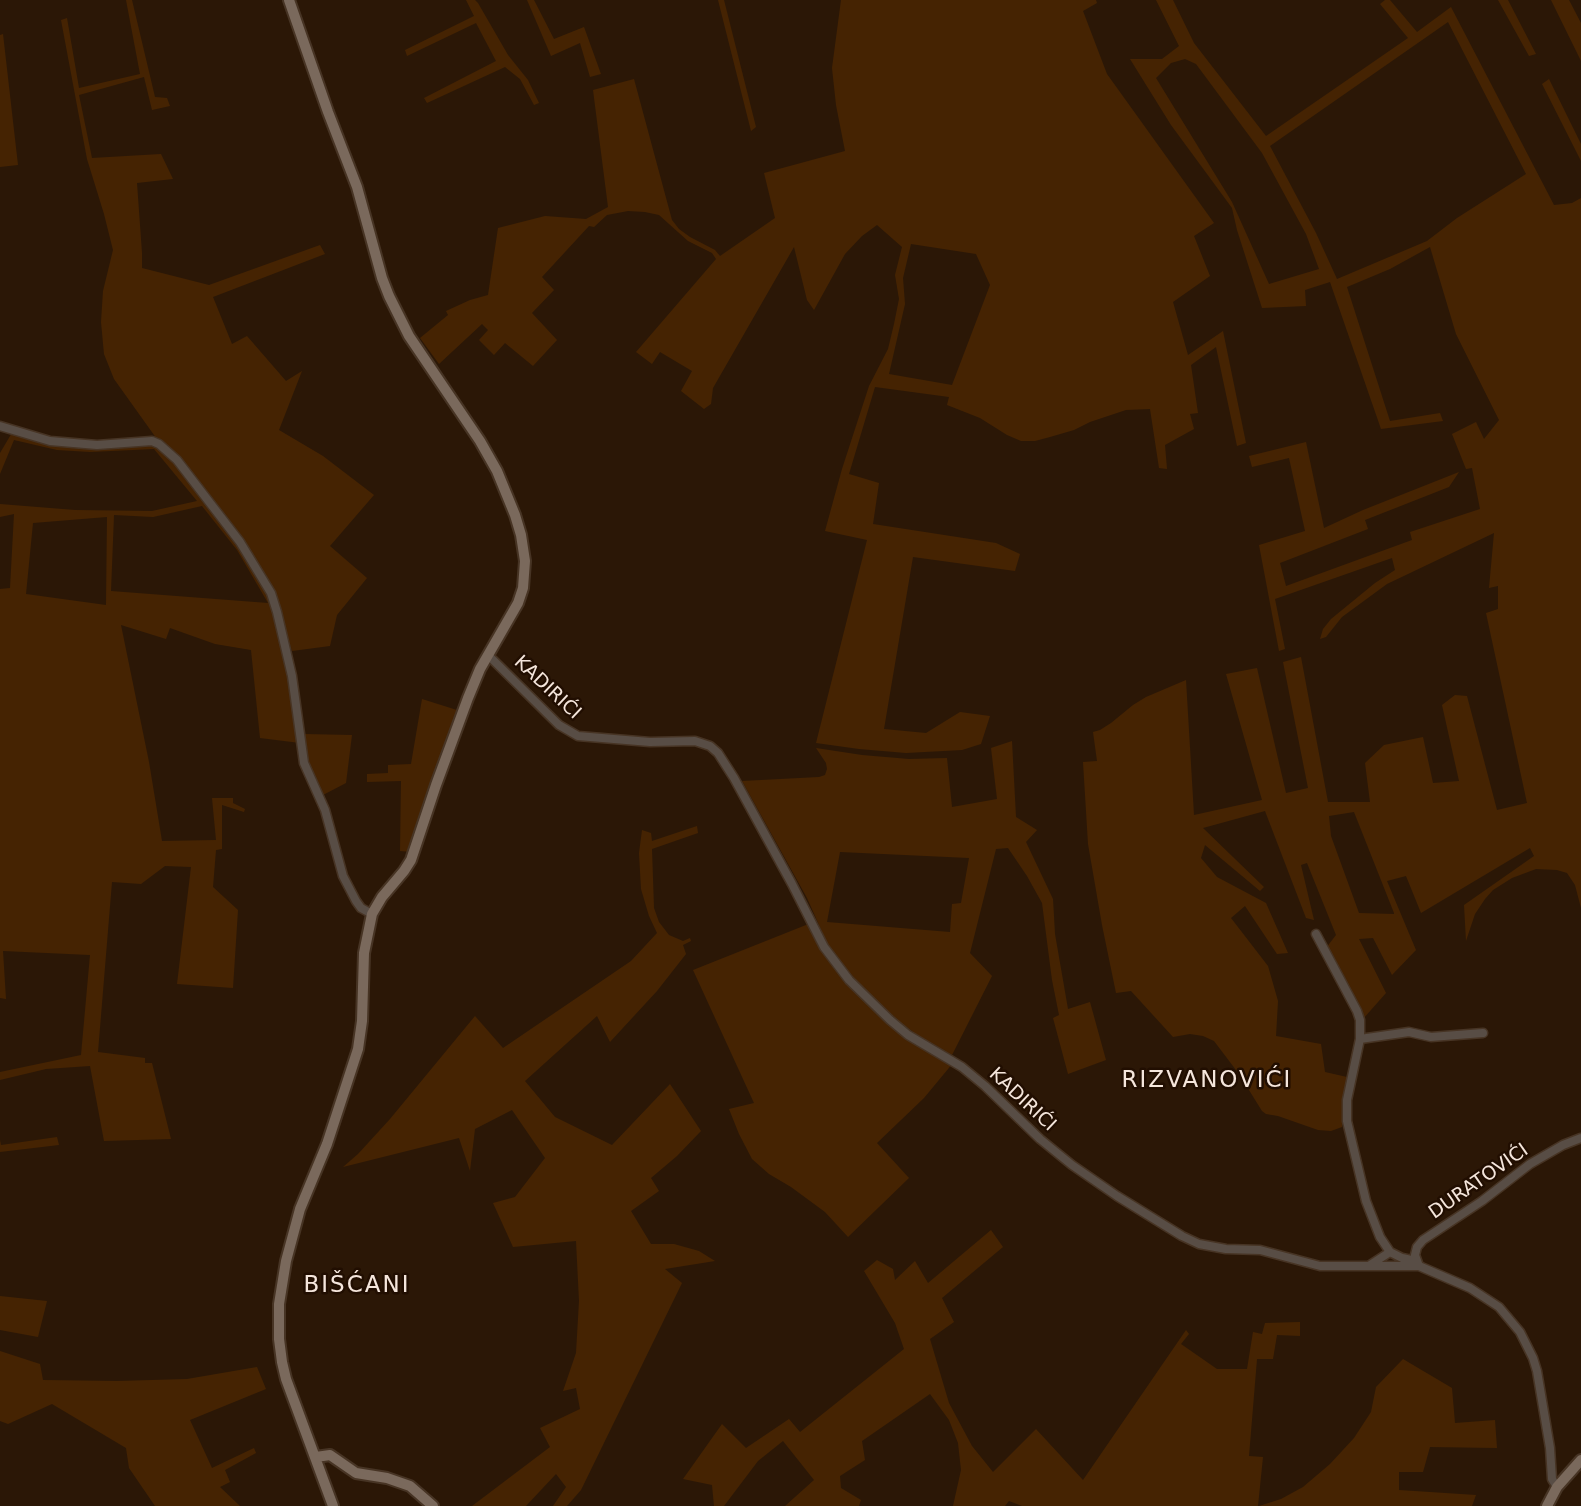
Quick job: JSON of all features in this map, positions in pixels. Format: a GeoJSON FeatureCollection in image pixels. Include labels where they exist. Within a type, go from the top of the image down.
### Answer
{"type":"FeatureCollection","features":[{"type":"Feature","properties":{"kind":"street"},"geometry":{"type":"LineString","coordinates":[[289,0],[357,187],[388,296],[409,336],[467,421],[497,471],[515,515],[525,561],[523,588],[518,603],[480,669],[460,718],[411,860],[372,914],[364,953],[362,1021],[358,1049],[327,1144],[300,1209],[288,1251],[279,1304],[282,1362],[333,1506]]}},
{"type":"Feature","properties":{"kind":"street"},"geometry":{"type":"LineString","coordinates":[[0,426],[50,441],[97,445],[152,441],[159,443],[177,460],[240,542],[274,602],[292,676],[302,756],[325,810],[343,876],[361,908],[372,914]]}},
{"type":"Feature","properties":{"kind":"street","name":"KADIRIĆI"},"geometry":{"type":"LineString","coordinates":[[488,655],[559,724],[578,736],[650,742],[695,741],[710,746],[718,753],[734,778],[824,947],[849,980],[908,1035],[962,1067],[1040,1139],[1116,1196],[1199,1244],[1226,1249],[1260,1250],[1320,1266],[1417,1264],[1453,1279],[1499,1307],[1520,1332],[1537,1370],[1550,1448],[1552,1479],[1557,1487]]}},
{"type":"Feature","properties":{"kind":"street"},"geometry":{"type":"LineString","coordinates":[[1316,934],[1360,1020],[1360,1039],[1347,1100],[1347,1121],[1366,1201],[1380,1237],[1390,1252],[1417,1264]]}},
{"type":"Feature","properties":{"kind":"street"},"geometry":{"type":"LineString","coordinates":[[1360,1039],[1409,1032],[1431,1037],[1483,1034]]}},
{"type":"Feature","properties":{"kind":"street","name":"DURATOVIĆI"},"geometry":{"type":"LineString","coordinates":[[1417,1264],[1417,1247],[1430,1235],[1482,1201],[1530,1164],[1581,1138]]}},
{"type":"Feature","properties":{"kind":"street"},"geometry":{"type":"LineString","coordinates":[[1364,1267],[1390,1252]]}},
{"type":"Feature","properties":{"kind":"street"},"geometry":{"type":"LineString","coordinates":[[316,1457],[330,1455],[356,1473],[387,1478],[410,1486],[433,1506]]}},
{"type":"Feature","properties":{"kind":"street"},"geometry":{"type":"LineString","coordinates":[[1547,1506],[1557,1487],[1581,1460]]}},
{"type":"Feature","properties":{"kind":"shaded area"},"geometry":{"type":"Polygon","coordinates":[[[126,0],[132,0],[155,97],[167,98],[170,106],[152,110],[144,77],[79,95],[92,158],[161,154],[173,179],[137,183],[142,268],[209,285],[320,245],[325,254],[213,297],[232,344],[247,336],[286,381],[302,371],[279,430],[323,456],[374,495],[330,546],[367,578],[337,615],[330,646],[292,651],[276,601],[300,743],[260,738],[251,650],[215,644],[170,628],[166,639],[121,625],[162,841],[216,840],[212,798],[233,798],[233,803],[245,809],[244,812],[222,805],[222,849],[216,850],[213,887],[238,910],[233,988],[177,984],[191,867],[165,866],[141,884],[112,882],[98,1052],[145,1058],[145,1063],[152,1063],[171,1139],[104,1141],[90,1066],[46,1069],[0,1080],[0,1072],[81,1055],[90,955],[3,951],[6,999],[0,998],[0,589],[10,588],[14,514],[0,517],[0,504],[75,510],[152,511],[197,501],[154,449],[90,452],[57,450],[14,440],[0,474],[0,453],[13,431],[53,442],[159,442],[114,379],[104,354],[101,322],[103,291],[113,250],[87,159],[61,20],[67,18],[79,88],[140,74],[126,0]],[[202,506],[153,517],[114,515],[111,591],[268,603],[237,550],[202,506]],[[107,517],[33,523],[26,594],[106,605],[107,517]]]}},
{"type":"Feature","properties":{"kind":"shaded area"},"geometry":{"type":"Polygon","coordinates":[[[466,0],[475,0],[478,3],[508,55],[528,80],[539,103],[534,105],[520,79],[505,67],[427,103],[424,98],[496,61],[476,23],[407,56],[405,50],[474,16],[466,0]]]}},
{"type":"Feature","properties":{"kind":"shaded area"},"geometry":{"type":"Polygon","coordinates":[[[527,0],[534,0],[554,39],[584,27],[601,74],[590,77],[580,43],[551,56],[527,0]]]}},
{"type":"Feature","properties":{"kind":"shaded area"},"geometry":{"type":"Polygon","coordinates":[[[718,0],[724,0],[756,127],[751,131],[718,0]]]}},
{"type":"Feature","properties":{"kind":"shaded area"},"geometry":{"type":"Polygon","coordinates":[[[841,0],[1096,0],[1097,3],[1083,11],[1107,74],[1214,223],[1194,236],[1210,276],[1173,302],[1188,355],[1223,331],[1246,443],[1237,446],[1216,347],[1191,365],[1198,413],[1190,414],[1194,429],[1165,445],[1167,469],[1159,468],[1150,409],[1126,410],[1074,430],[1035,441],[1021,441],[980,418],[947,405],[949,397],[875,387],[849,474],[879,483],[873,524],[996,543],[1020,554],[1015,571],[913,557],[884,729],[926,733],[960,712],[990,716],[981,744],[962,750],[906,753],[816,743],[867,540],[825,531],[869,386],[888,349],[899,299],[895,275],[902,247],[877,225],[845,254],[814,310],[807,300],[794,247],[713,388],[711,404],[704,409],[681,391],[692,371],[660,352],[652,364],[636,352],[716,259],[712,253],[688,241],[659,215],[628,211],[607,215],[594,227],[589,226],[542,277],[554,290],[532,313],[557,340],[533,366],[505,343],[494,355],[479,340],[488,330],[482,324],[439,364],[420,338],[448,315],[446,311],[488,295],[498,228],[545,216],[586,219],[608,207],[593,90],[634,79],[672,220],[679,229],[715,250],[720,256],[775,218],[764,173],[845,151],[832,68],[841,0]],[[911,244],[903,278],[905,304],[889,374],[952,385],[990,285],[976,254],[911,244]]]}},
{"type":"Feature","properties":{"kind":"shaded area"},"geometry":{"type":"Polygon","coordinates":[[[1156,0],[1173,0],[1194,43],[1266,136],[1408,38],[1380,4],[1385,0],[1390,0],[1417,32],[1451,7],[1554,205],[1572,203],[1581,198],[1581,908],[1575,885],[1567,873],[1536,869],[1512,878],[1493,890],[1475,914],[1466,941],[1464,905],[1534,856],[1530,848],[1421,913],[1406,876],[1387,881],[1416,950],[1392,975],[1373,938],[1359,939],[1386,993],[1363,1019],[1326,948],[1336,935],[1307,863],[1301,865],[1314,920],[1306,918],[1265,811],[1203,828],[1264,887],[1260,891],[1205,845],[1201,858],[1217,877],[1266,903],[1288,953],[1277,954],[1245,906],[1231,918],[1268,966],[1278,1001],[1276,1036],[1321,1044],[1325,1072],[1347,1077],[1342,1127],[1331,1131],[1318,1130],[1266,1114],[1214,1041],[1190,1034],[1173,1037],[1131,991],[1116,993],[1088,844],[1083,762],[1097,761],[1093,732],[1111,723],[1146,697],[1186,680],[1194,815],[1262,800],[1226,674],[1257,668],[1286,793],[1308,788],[1283,662],[1301,657],[1328,802],[1370,802],[1365,763],[1384,745],[1423,737],[1433,783],[1459,781],[1442,705],[1455,695],[1467,696],[1497,810],[1527,803],[1486,613],[1498,609],[1498,586],[1489,588],[1494,533],[1387,584],[1342,617],[1326,637],[1320,639],[1323,629],[1331,619],[1395,570],[1392,558],[1275,599],[1285,649],[1279,651],[1259,545],[1305,531],[1289,458],[1252,467],[1249,456],[1306,442],[1324,528],[1459,472],[1449,487],[1365,520],[1368,529],[1280,563],[1286,586],[1412,540],[1410,532],[1480,509],[1472,468],[1466,469],[1452,434],[1476,422],[1484,439],[1499,420],[1456,334],[1430,247],[1390,269],[1347,287],[1390,421],[1440,413],[1443,421],[1381,429],[1330,282],[1305,290],[1306,306],[1262,308],[1232,208],[1171,125],[1130,59],[1162,59],[1179,46],[1156,0]],[[1448,22],[1270,146],[1337,279],[1427,241],[1457,218],[1526,174],[1448,22]],[[1185,59],[1171,63],[1156,78],[1232,202],[1269,284],[1319,269],[1306,234],[1262,153],[1196,64],[1185,59]],[[1354,812],[1329,816],[1331,836],[1359,913],[1394,914],[1354,812]]]}},
{"type":"Feature","properties":{"kind":"shaded area"},"geometry":{"type":"Polygon","coordinates":[[[1498,0],[1508,0],[1536,54],[1529,56],[1498,0]]]}},
{"type":"Feature","properties":{"kind":"shaded area"},"geometry":{"type":"Polygon","coordinates":[[[1551,0],[1569,0],[1581,23],[1581,61],[1551,0]]]}},
{"type":"Feature","properties":{"kind":"shaded area"},"geometry":{"type":"Polygon","coordinates":[[[3,34],[18,165],[0,167],[0,35],[3,34]]]}},
{"type":"Feature","properties":{"kind":"shaded area"},"geometry":{"type":"Polygon","coordinates":[[[1549,79],[1581,144],[1581,161],[1542,84],[1549,79]]]}},
{"type":"Feature","properties":{"kind":"shaded area"},"geometry":{"type":"Polygon","coordinates":[[[422,699],[460,711],[412,852],[400,851],[401,781],[367,782],[367,774],[388,773],[388,765],[411,764],[422,699]]]}},
{"type":"Feature","properties":{"kind":"shaded area"},"geometry":{"type":"Polygon","coordinates":[[[303,734],[352,735],[346,783],[323,795],[309,763],[303,734]]]}},
{"type":"Feature","properties":{"kind":"shaded area"},"geometry":{"type":"Polygon","coordinates":[[[1012,741],[1016,817],[1037,830],[1026,842],[1053,899],[1055,934],[1068,1009],[1090,1002],[1106,1060],[1068,1074],[1053,1018],[1059,1015],[1042,903],[1008,848],[996,849],[970,953],[992,976],[952,1055],[901,1023],[861,986],[840,961],[827,943],[807,898],[742,781],[825,775],[826,763],[816,748],[909,759],[947,758],[952,807],[997,799],[991,748],[1012,741]],[[840,852],[827,922],[950,932],[952,904],[961,903],[969,858],[840,852]]]}},
{"type":"Feature","properties":{"kind":"shaded area"},"geometry":{"type":"Polygon","coordinates":[[[697,826],[698,833],[652,849],[654,908],[659,922],[669,935],[683,941],[690,938],[691,941],[683,945],[686,954],[657,991],[610,1042],[597,1016],[525,1081],[555,1117],[612,1145],[670,1084],[701,1131],[651,1178],[659,1191],[631,1211],[651,1244],[674,1244],[699,1251],[715,1261],[665,1269],[682,1283],[581,1490],[567,1506],[553,1506],[566,1487],[556,1474],[526,1506],[472,1506],[550,1447],[540,1428],[580,1409],[576,1388],[563,1391],[576,1353],[579,1301],[576,1241],[513,1247],[493,1203],[515,1197],[545,1158],[512,1110],[475,1129],[470,1171],[459,1138],[343,1167],[390,1119],[475,1016],[503,1048],[631,961],[657,933],[641,889],[639,853],[642,830],[651,833],[652,841],[697,826]]]}},
{"type":"Feature","properties":{"kind":"shaded area"},"geometry":{"type":"Polygon","coordinates":[[[811,923],[824,948],[889,1022],[953,1063],[924,1098],[877,1143],[909,1178],[848,1237],[825,1212],[769,1174],[752,1159],[729,1109],[754,1103],[693,970],[811,923]]]}},
{"type":"Feature","properties":{"kind":"shaded area"},"geometry":{"type":"Polygon","coordinates":[[[57,1137],[59,1145],[0,1152],[0,1140],[1,1145],[57,1137]]]}},
{"type":"Feature","properties":{"kind":"shaded area"},"geometry":{"type":"Polygon","coordinates":[[[991,1230],[1003,1247],[942,1298],[954,1322],[930,1339],[949,1403],[972,1446],[993,1472],[1036,1429],[1083,1480],[1186,1330],[1189,1334],[1181,1344],[1217,1369],[1247,1369],[1253,1332],[1262,1334],[1265,1323],[1300,1322],[1300,1336],[1277,1335],[1273,1359],[1257,1359],[1249,1456],[1263,1457],[1258,1506],[1022,1506],[1009,1501],[1005,1506],[953,1506],[961,1470],[958,1443],[949,1420],[930,1394],[862,1441],[865,1460],[840,1476],[841,1488],[861,1500],[859,1506],[785,1506],[814,1480],[783,1441],[758,1461],[724,1506],[714,1506],[712,1485],[683,1479],[722,1424],[746,1448],[789,1419],[800,1432],[904,1349],[895,1323],[864,1271],[877,1260],[893,1269],[895,1280],[915,1261],[928,1283],[991,1230]]]}},
{"type":"Feature","properties":{"kind":"shaded area"},"geometry":{"type":"Polygon","coordinates":[[[0,1296],[47,1301],[38,1337],[0,1330],[0,1296]]]}},
{"type":"Feature","properties":{"kind":"shaded area"},"geometry":{"type":"Polygon","coordinates":[[[0,1351],[40,1364],[43,1380],[187,1379],[257,1367],[266,1389],[190,1420],[212,1468],[254,1448],[256,1453],[225,1470],[230,1482],[220,1487],[240,1506],[155,1506],[129,1468],[126,1448],[52,1404],[8,1424],[0,1421],[0,1351]]]}},
{"type":"Feature","properties":{"kind":"shaded area"},"geometry":{"type":"Polygon","coordinates":[[[1403,1359],[1452,1388],[1455,1423],[1495,1420],[1497,1448],[1430,1447],[1423,1472],[1399,1472],[1399,1490],[1476,1495],[1472,1506],[1259,1506],[1281,1499],[1303,1487],[1330,1464],[1354,1438],[1371,1412],[1376,1387],[1403,1359]]]}},
{"type":"Feature","properties":{"kind":"district","name":"RIZVANOVIĆI"},"geometry":{"type":"Point","coordinates":[1207,1081]}},
{"type":"Feature","properties":{"kind":"district","name":"BIŠĆANI"},"geometry":{"type":"Point","coordinates":[357,1286]}}]}
